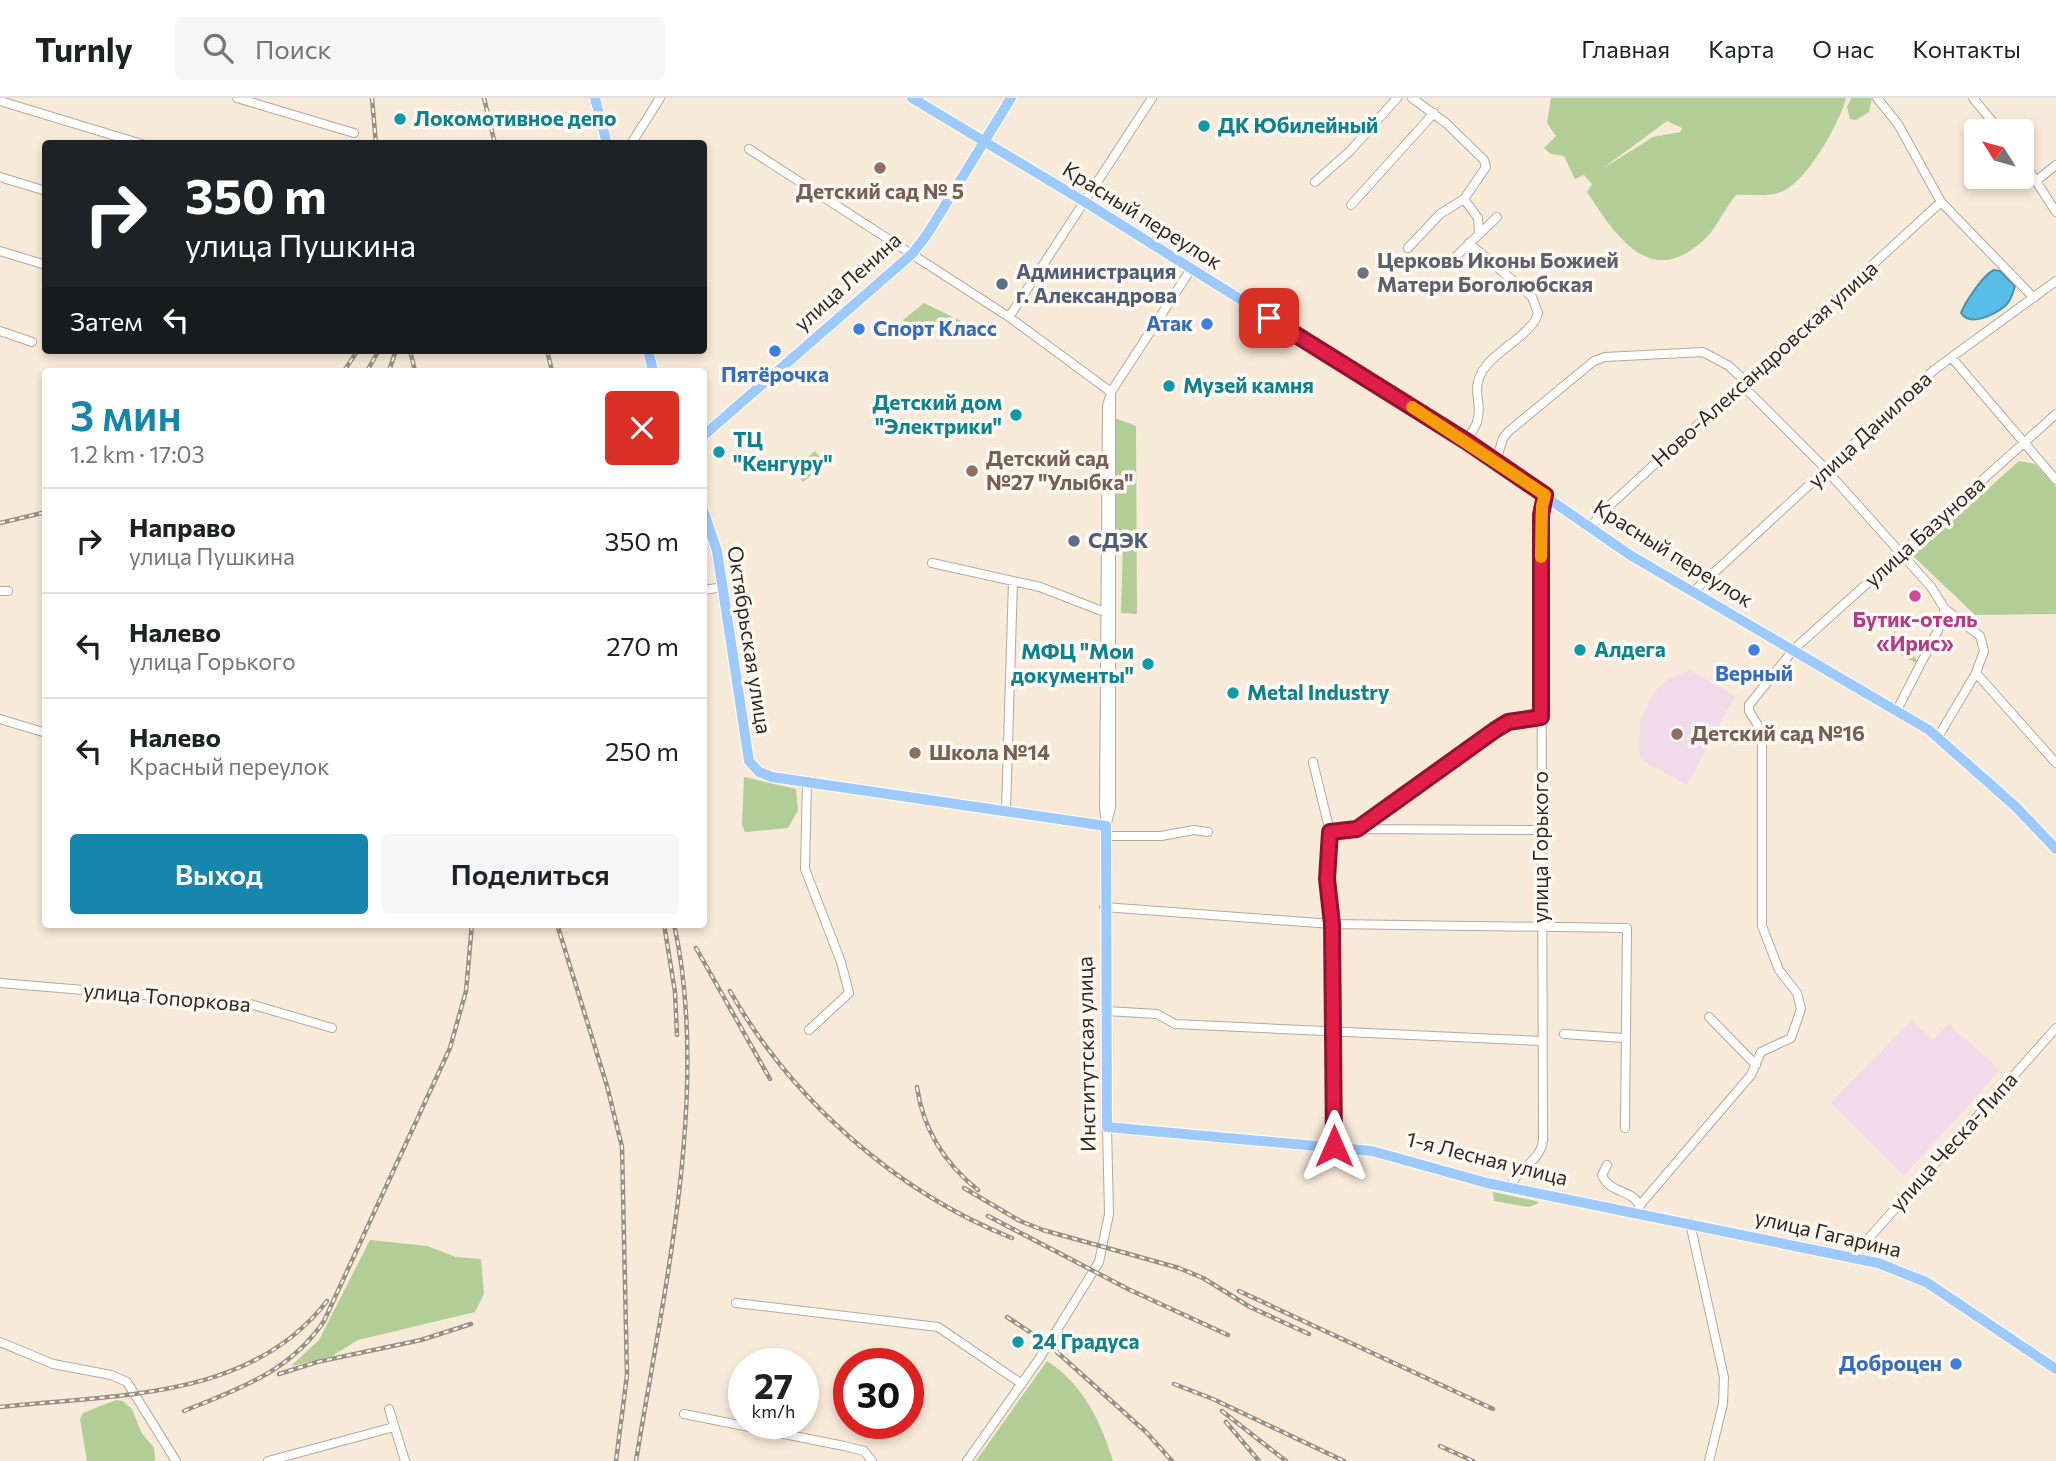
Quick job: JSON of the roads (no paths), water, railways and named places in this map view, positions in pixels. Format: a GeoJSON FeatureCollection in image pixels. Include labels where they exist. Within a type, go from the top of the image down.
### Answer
{"type":"FeatureCollection","features":[{"type":"Feature","properties":{"kind":"main road"},"geometry":{"type":"LineString","coordinates":[[595,98],[606,140]]}},
{"type":"Feature","properties":{"kind":"main road","name":"Красный переулок"},"geometry":{"type":"LineString","coordinates":[[912,98],[1085,202],[1466,441],[1630,555],[1897,710],[1938,737],[2016,807],[2056,849]]}},
{"type":"Feature","properties":{"kind":"main road","name":"улица Ленина"},"geometry":{"type":"LineString","coordinates":[[707,432],[912,254],[928,233],[1011,98]]}},
{"type":"Feature","properties":{"kind":"main road","name":"Октябрьская улица"},"geometry":{"type":"LineString","coordinates":[[707,521],[717,551],[750,761],[759,772],[807,781]]}},
{"type":"Feature","properties":{"kind":"main road"},"geometry":{"type":"LineString","coordinates":[[807,781],[1006,810],[1106,831]]}},
{"type":"Feature","properties":{"kind":"main road","name":"Институтская улица"},"geometry":{"type":"LineString","coordinates":[[1106,831],[1104,907],[1107,1127]]}},
{"type":"Feature","properties":{"kind":"main road","name":"1-я Лесная улица"},"geometry":{"type":"LineString","coordinates":[[1107,1127],[1334,1146],[1406,1159],[1510,1188],[1606,1207]]}},
{"type":"Feature","properties":{"kind":"main road","name":"улица Гагарина"},"geometry":{"type":"LineString","coordinates":[[1606,1207],[1639,1209],[1689,1223],[1878,1263],[1926,1282],[2056,1369]]}},
{"type":"Feature","properties":{"kind":"street"},"geometry":{"type":"LineString","coordinates":[[237,98],[354,133]]}},
{"type":"Feature","properties":{"kind":"street"},"geometry":{"type":"LineString","coordinates":[[634,140],[660,98]]}},
{"type":"Feature","properties":{"kind":"street"},"geometry":{"type":"LineString","coordinates":[[1009,317],[1152,98]]}},
{"type":"Feature","properties":{"kind":"street"},"geometry":{"type":"LineString","coordinates":[[1315,182],[1350,151],[1397,98]]}},
{"type":"Feature","properties":{"kind":"street"},"geometry":{"type":"LineString","coordinates":[[1408,248],[1440,214],[1464,199],[1484,174],[1484,160],[1434,113],[1412,98]]}},
{"type":"Feature","properties":{"kind":"street"},"geometry":{"type":"LineString","coordinates":[[1877,98],[1898,124],[1941,202],[2034,298]]}},
{"type":"Feature","properties":{"kind":"street"},"geometry":{"type":"LineString","coordinates":[[1973,98],[1990,119]]}},
{"type":"Feature","properties":{"kind":"street"},"geometry":{"type":"LineString","coordinates":[[0,102],[128,140]]}},
{"type":"Feature","properties":{"kind":"street"},"geometry":{"type":"LineString","coordinates":[[1352,205],[1434,113]]}},
{"type":"Feature","properties":{"kind":"street"},"geometry":{"type":"LineString","coordinates":[[749,149],[1009,317],[1111,392]]}},
{"type":"Feature","properties":{"kind":"street"},"geometry":{"type":"LineString","coordinates":[[2036,181],[2056,165]]}},
{"type":"Feature","properties":{"kind":"street"},"geometry":{"type":"LineString","coordinates":[[0,177],[42,190]]}},
{"type":"Feature","properties":{"kind":"street"},"geometry":{"type":"LineString","coordinates":[[2034,178],[2056,212]]}},
{"type":"Feature","properties":{"kind":"street"},"geometry":{"type":"LineString","coordinates":[[1464,199],[1478,218],[1479,234]]}},
{"type":"Feature","properties":{"kind":"street","name":"Ново-Александровская улица"},"geometry":{"type":"LineString","coordinates":[[1590,527],[1609,506],[1941,202]]}},
{"type":"Feature","properties":{"kind":"street"},"geometry":{"type":"LineString","coordinates":[[1447,265],[1497,217]]}},
{"type":"Feature","properties":{"kind":"street"},"geometry":{"type":"LineString","coordinates":[[1466,441],[1478,421],[1475,388],[1478,378],[1497,353],[1531,328],[1538,313],[1532,297],[1469,243]]}},
{"type":"Feature","properties":{"kind":"street"},"geometry":{"type":"LineString","coordinates":[[0,251],[42,264]]}},
{"type":"Feature","properties":{"kind":"street","name":"Институтская улица"},"geometry":{"type":"LineString","coordinates":[[1106,831],[1109,613],[1107,406],[1111,392],[1191,269]]}},
{"type":"Feature","properties":{"kind":"street","name":"улица Данилова"},"geometry":{"type":"LineString","coordinates":[[1693,592],[1934,370],[2056,281]]}},
{"type":"Feature","properties":{"kind":"street"},"geometry":{"type":"LineString","coordinates":[[0,331],[32,342]]}},
{"type":"Feature","properties":{"kind":"street"},"geometry":{"type":"LineString","coordinates":[[1496,461],[1503,438],[1509,430],[1594,361],[1605,357],[1664,352],[1703,352],[1729,366],[1902,554],[1931,587],[1945,609],[1980,636],[1984,651],[1976,673],[1938,737]]}},
{"type":"Feature","properties":{"kind":"street"},"geometry":{"type":"LineString","coordinates":[[1952,358],[2056,480]]}},
{"type":"Feature","properties":{"kind":"street","name":"улица Базунова"},"geometry":{"type":"LineString","coordinates":[[1756,1065],[1761,1052],[1768,1046],[1791,1038],[1799,1023],[1799,998],[1779,970],[1762,926],[1762,732],[1749,712],[1749,705],[1794,649],[2056,414]]}},
{"type":"Feature","properties":{"kind":"street","name":"улица Горького"},"geometry":{"type":"LineString","coordinates":[[1510,1188],[1514,1179],[1534,1159],[1542,1146],[1541,515],[1545,495]]}},
{"type":"Feature","properties":{"kind":"street"},"geometry":{"type":"LineString","coordinates":[[932,563],[1040,587],[1109,613]]}},
{"type":"Feature","properties":{"kind":"street"},"geometry":{"type":"LineString","coordinates":[[1006,810],[1013,581]]}},
{"type":"Feature","properties":{"kind":"street"},"geometry":{"type":"LineString","coordinates":[[707,590],[723,587]]}},
{"type":"Feature","properties":{"kind":"street"},"geometry":{"type":"LineString","coordinates":[[1897,710],[1938,630],[1945,609]]}},
{"type":"Feature","properties":{"kind":"street"},"geometry":{"type":"LineString","coordinates":[[1976,673],[2056,763]]}},
{"type":"Feature","properties":{"kind":"street"},"geometry":{"type":"LineString","coordinates":[[1357,829],[1508,722],[1541,717]]}},
{"type":"Feature","properties":{"kind":"street"},"geometry":{"type":"LineString","coordinates":[[0,719],[42,732]]}},
{"type":"Feature","properties":{"kind":"street"},"geometry":{"type":"LineString","coordinates":[[1313,762],[1330,832],[1327,879],[1332,924],[1334,1146]]}},
{"type":"Feature","properties":{"kind":"street"},"geometry":{"type":"LineString","coordinates":[[807,781],[805,869],[841,962],[849,993],[809,1030]]}},
{"type":"Feature","properties":{"kind":"street"},"geometry":{"type":"LineString","coordinates":[[1330,832],[1357,829],[1541,830]]}},
{"type":"Feature","properties":{"kind":"street"},"geometry":{"type":"LineString","coordinates":[[1106,831],[1161,836],[1194,830],[1208,832]]}},
{"type":"Feature","properties":{"kind":"street"},"geometry":{"type":"LineString","coordinates":[[1104,907],[1332,924],[1541,929],[1627,928],[1625,1128]]}},
{"type":"Feature","properties":{"kind":"street","name":"улица Топоркова"},"geometry":{"type":"LineString","coordinates":[[0,983],[250,1004],[332,1028]]}},
{"type":"Feature","properties":{"kind":"street"},"geometry":{"type":"LineString","coordinates":[[1106,1011],[1157,1014],[1175,1024],[1542,1041]]}},
{"type":"Feature","properties":{"kind":"street"},"geometry":{"type":"LineString","coordinates":[[1607,1164],[1602,1175],[1608,1186],[1634,1196],[1639,1209],[1751,1076],[1756,1065],[1709,1017]]}},
{"type":"Feature","properties":{"kind":"street","name":"улица Ческа-Липа"},"geometry":{"type":"LineString","coordinates":[[1852,1257],[2056,1028]]}},
{"type":"Feature","properties":{"kind":"street"},"geometry":{"type":"LineString","coordinates":[[1564,1034],[1624,1038]]}},
{"type":"Feature","properties":{"kind":"street","name":"Институтская улица"},"geometry":{"type":"LineString","coordinates":[[967,1461],[1022,1384],[1090,1278],[1105,1244],[1109,1214],[1107,1127]]}},
{"type":"Feature","properties":{"kind":"street"},"geometry":{"type":"LineString","coordinates":[[1689,1223],[1724,1377],[1723,1404],[1709,1461]]}},
{"type":"Feature","properties":{"kind":"street"},"geometry":{"type":"LineString","coordinates":[[736,1303],[938,1327],[1022,1384]]}},
{"type":"Feature","properties":{"kind":"street"},"geometry":{"type":"LineString","coordinates":[[0,1342],[52,1364],[111,1375],[127,1382],[176,1461]]}},
{"type":"Feature","properties":{"kind":"street"},"geometry":{"type":"LineString","coordinates":[[389,1409],[405,1461]]}},
{"type":"Feature","properties":{"kind":"street"},"geometry":{"type":"LineString","coordinates":[[684,1414],[864,1451],[872,1461]]}},
{"type":"Feature","properties":{"kind":"street"},"geometry":{"type":"LineString","coordinates":[[268,1461],[394,1427]]}},
{"type":"Feature","properties":{"kind":"water"},"geometry":{"type":"Polygon","coordinates":[[[1994,270],[2000,271],[2015,286],[2009,302],[1989,316],[1976,319],[1965,317],[1961,313],[1966,302],[1980,282],[1994,270]]]}},
{"type":"Feature","properties":{"kind":"railway"},"geometry":{"type":"LineString","coordinates":[[372,98],[376,140]]}},
{"type":"Feature","properties":{"kind":"railway"},"geometry":{"type":"LineString","coordinates":[[484,98],[494,140]]}},
{"type":"Feature","properties":{"kind":"railway"},"geometry":{"type":"LineString","coordinates":[[346,368],[355,354]]}},
{"type":"Feature","properties":{"kind":"railway"},"geometry":{"type":"LineString","coordinates":[[369,368],[377,354]]}},
{"type":"Feature","properties":{"kind":"railway"},"geometry":{"type":"LineString","coordinates":[[390,368],[395,354]]}},
{"type":"Feature","properties":{"kind":"railway"},"geometry":{"type":"LineString","coordinates":[[411,354],[414,368]]}},
{"type":"Feature","properties":{"kind":"railway"},"geometry":{"type":"LineString","coordinates":[[548,354],[551,368]]}},
{"type":"Feature","properties":{"kind":"railway"},"geometry":{"type":"LineString","coordinates":[[0,523],[42,513]]}},
{"type":"Feature","properties":{"kind":"railway"},"geometry":{"type":"LineString","coordinates":[[184,1411],[262,1377],[295,1353],[324,1321],[450,1048],[466,991],[472,928]]}},
{"type":"Feature","properties":{"kind":"railway"},"geometry":{"type":"LineString","coordinates":[[558,928],[607,1086],[622,1147],[627,1375],[616,1461]]}},
{"type":"Feature","properties":{"kind":"railway"},"geometry":{"type":"LineString","coordinates":[[665,928],[675,992],[677,1035]]}},
{"type":"Feature","properties":{"kind":"railway"},"geometry":{"type":"LineString","coordinates":[[636,1461],[670,1262],[685,1123],[687,1055],[684,988],[675,928]]}},
{"type":"Feature","properties":{"kind":"railway"},"geometry":{"type":"LineString","coordinates":[[696,948],[770,1079]]}},
{"type":"Feature","properties":{"kind":"railway"},"geometry":{"type":"LineString","coordinates":[[730,991],[783,1069],[850,1138],[928,1195],[969,1219],[1012,1238]]}},
{"type":"Feature","properties":{"kind":"railway"},"geometry":{"type":"LineString","coordinates":[[917,1087],[924,1117],[937,1144],[945,1157],[978,1190]]}},
{"type":"Feature","properties":{"kind":"railway"},"geometry":{"type":"LineString","coordinates":[[964,1188],[1020,1221],[1043,1230],[1179,1268],[1203,1278],[1250,1307],[1309,1334]]}},
{"type":"Feature","properties":{"kind":"railway"},"geometry":{"type":"LineString","coordinates":[[988,1216],[1130,1290],[1228,1335]]}},
{"type":"Feature","properties":{"kind":"railway"},"geometry":{"type":"LineString","coordinates":[[1239,1291],[1493,1409]]}},
{"type":"Feature","properties":{"kind":"railway"},"geometry":{"type":"LineString","coordinates":[[0,1407],[133,1394],[177,1387],[220,1375],[259,1358],[296,1334],[327,1301]]}},
{"type":"Feature","properties":{"kind":"railway"},"geometry":{"type":"LineString","coordinates":[[1007,1317],[1048,1344],[1146,1432],[1172,1461]]}},
{"type":"Feature","properties":{"kind":"railway"},"geometry":{"type":"LineString","coordinates":[[279,1374],[317,1362],[421,1340],[471,1324]]}},
{"type":"Feature","properties":{"kind":"railway"},"geometry":{"type":"LineString","coordinates":[[1174,1384],[1213,1399],[1344,1461]]}},
{"type":"Feature","properties":{"kind":"railway"},"geometry":{"type":"LineString","coordinates":[[1222,1411],[1286,1461]]}},
{"type":"Feature","properties":{"kind":"railway"},"geometry":{"type":"LineString","coordinates":[[1226,1422],[1259,1461]]}},
{"type":"Feature","properties":{"kind":"railway"},"geometry":{"type":"LineString","coordinates":[[1440,1446],[1473,1461]]}},
{"type":"Feature","properties":{"kind":"place","name":"Локомотивное депо"},"geometry":{"type":"Point","coordinates":[400,119]}},
{"type":"Feature","properties":{"kind":"place","name":"ДК Юбилейный"},"geometry":{"type":"Point","coordinates":[1204,126]}},
{"type":"Feature","properties":{"kind":"place","name":"Детский сад № 5"},"geometry":{"type":"Point","coordinates":[880,168]}},
{"type":"Feature","properties":{"kind":"place","name":"Церковь Иконы Божией Матери Боголюбская"},"geometry":{"type":"Point","coordinates":[1363,273]}},
{"type":"Feature","properties":{"kind":"place","name":"Администрация г. Александрова"},"geometry":{"type":"Point","coordinates":[1002,284]}},
{"type":"Feature","properties":{"kind":"place","name":"Атак"},"geometry":{"type":"Point","coordinates":[1207,324]}},
{"type":"Feature","properties":{"kind":"place","name":"Спорт Класс"},"geometry":{"type":"Point","coordinates":[859,329]}},
{"type":"Feature","properties":{"kind":"place","name":"Пятёрочка"},"geometry":{"type":"Point","coordinates":[775,351]}},
{"type":"Feature","properties":{"kind":"place","name":"Музей камня"},"geometry":{"type":"Point","coordinates":[1169,386]}},
{"type":"Feature","properties":{"kind":"place","name":"Детский дом \"Электрики\""},"geometry":{"type":"Point","coordinates":[1016,415]}},
{"type":"Feature","properties":{"kind":"place","name":"ТЦ \"Кенгуру\""},"geometry":{"type":"Point","coordinates":[719,452]}},
{"type":"Feature","properties":{"kind":"place","name":"Детский сад №27 \"Улыбка\""},"geometry":{"type":"Point","coordinates":[972,471]}},
{"type":"Feature","properties":{"kind":"place","name":"СДЭК"},"geometry":{"type":"Point","coordinates":[1074,541]}},
{"type":"Feature","properties":{"kind":"place","name":"Бутик-отель «Ирис»"},"geometry":{"type":"Point","coordinates":[1915,596]}},
{"type":"Feature","properties":{"kind":"place","name":"Алдега"},"geometry":{"type":"Point","coordinates":[1580,650]}},
{"type":"Feature","properties":{"kind":"place","name":"Верный"},"geometry":{"type":"Point","coordinates":[1754,650]}},
{"type":"Feature","properties":{"kind":"place","name":"МФЦ \"Мои документы\""},"geometry":{"type":"Point","coordinates":[1148,664]}},
{"type":"Feature","properties":{"kind":"place","name":"Metal Industry"},"geometry":{"type":"Point","coordinates":[1233,693]}},
{"type":"Feature","properties":{"kind":"place","name":"Детский сад №16"},"geometry":{"type":"Point","coordinates":[1677,734]}},
{"type":"Feature","properties":{"kind":"place","name":"Школа №14"},"geometry":{"type":"Point","coordinates":[915,753]}},
{"type":"Feature","properties":{"kind":"place","name":"24 Градуса"},"geometry":{"type":"Point","coordinates":[1018,1342]}},
{"type":"Feature","properties":{"kind":"place","name":"Доброцен"},"geometry":{"type":"Point","coordinates":[1956,1364]}}]}
